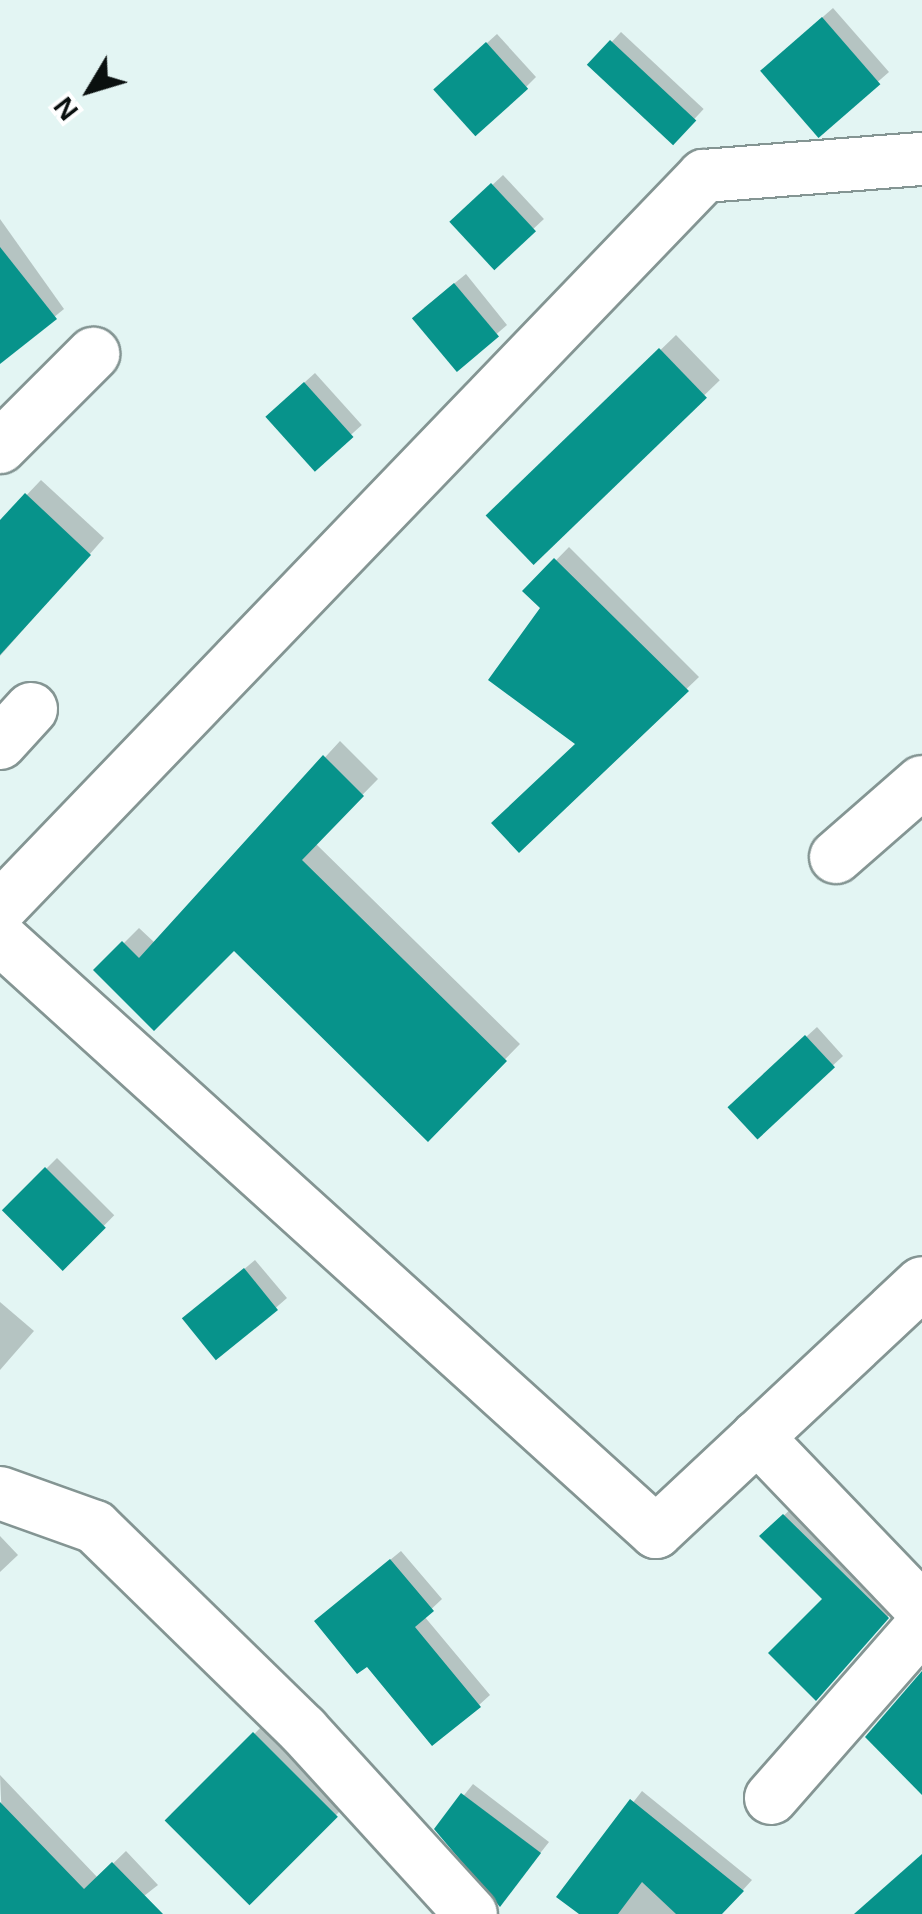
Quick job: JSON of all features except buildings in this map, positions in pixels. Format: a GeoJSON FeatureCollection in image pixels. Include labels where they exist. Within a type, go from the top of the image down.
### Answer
{"type":"FeatureCollection","features":[{"type":"Feature","properties":{"kind":"street"},"geometry":{"type":"LineString","coordinates":[[0,908],[704,176],[920,164]]}},
{"type":"Feature","properties":{"kind":"street"},"geometry":{"type":"LineString","coordinates":[[0,447],[94,354]]}},
{"type":"Feature","properties":{"kind":"street"},"geometry":{"type":"LineString","coordinates":[[836,857],[922,782]]}},
{"type":"Feature","properties":{"kind":"street"},"geometry":{"type":"LineString","coordinates":[[0,938],[656,1532],[922,1283]]}},
{"type":"Feature","properties":{"kind":"street"},"geometry":{"type":"LineString","coordinates":[[757,1437],[922,1609]]}},
{"type":"Feature","properties":{"kind":"street"},"geometry":{"type":"LineString","coordinates":[[0,1493],[95,1527],[303,1730],[470,1914]]}},
{"type":"Feature","properties":{"kind":"street"},"geometry":{"type":"LineString","coordinates":[[771,1798],[922,1626]]}}]}
